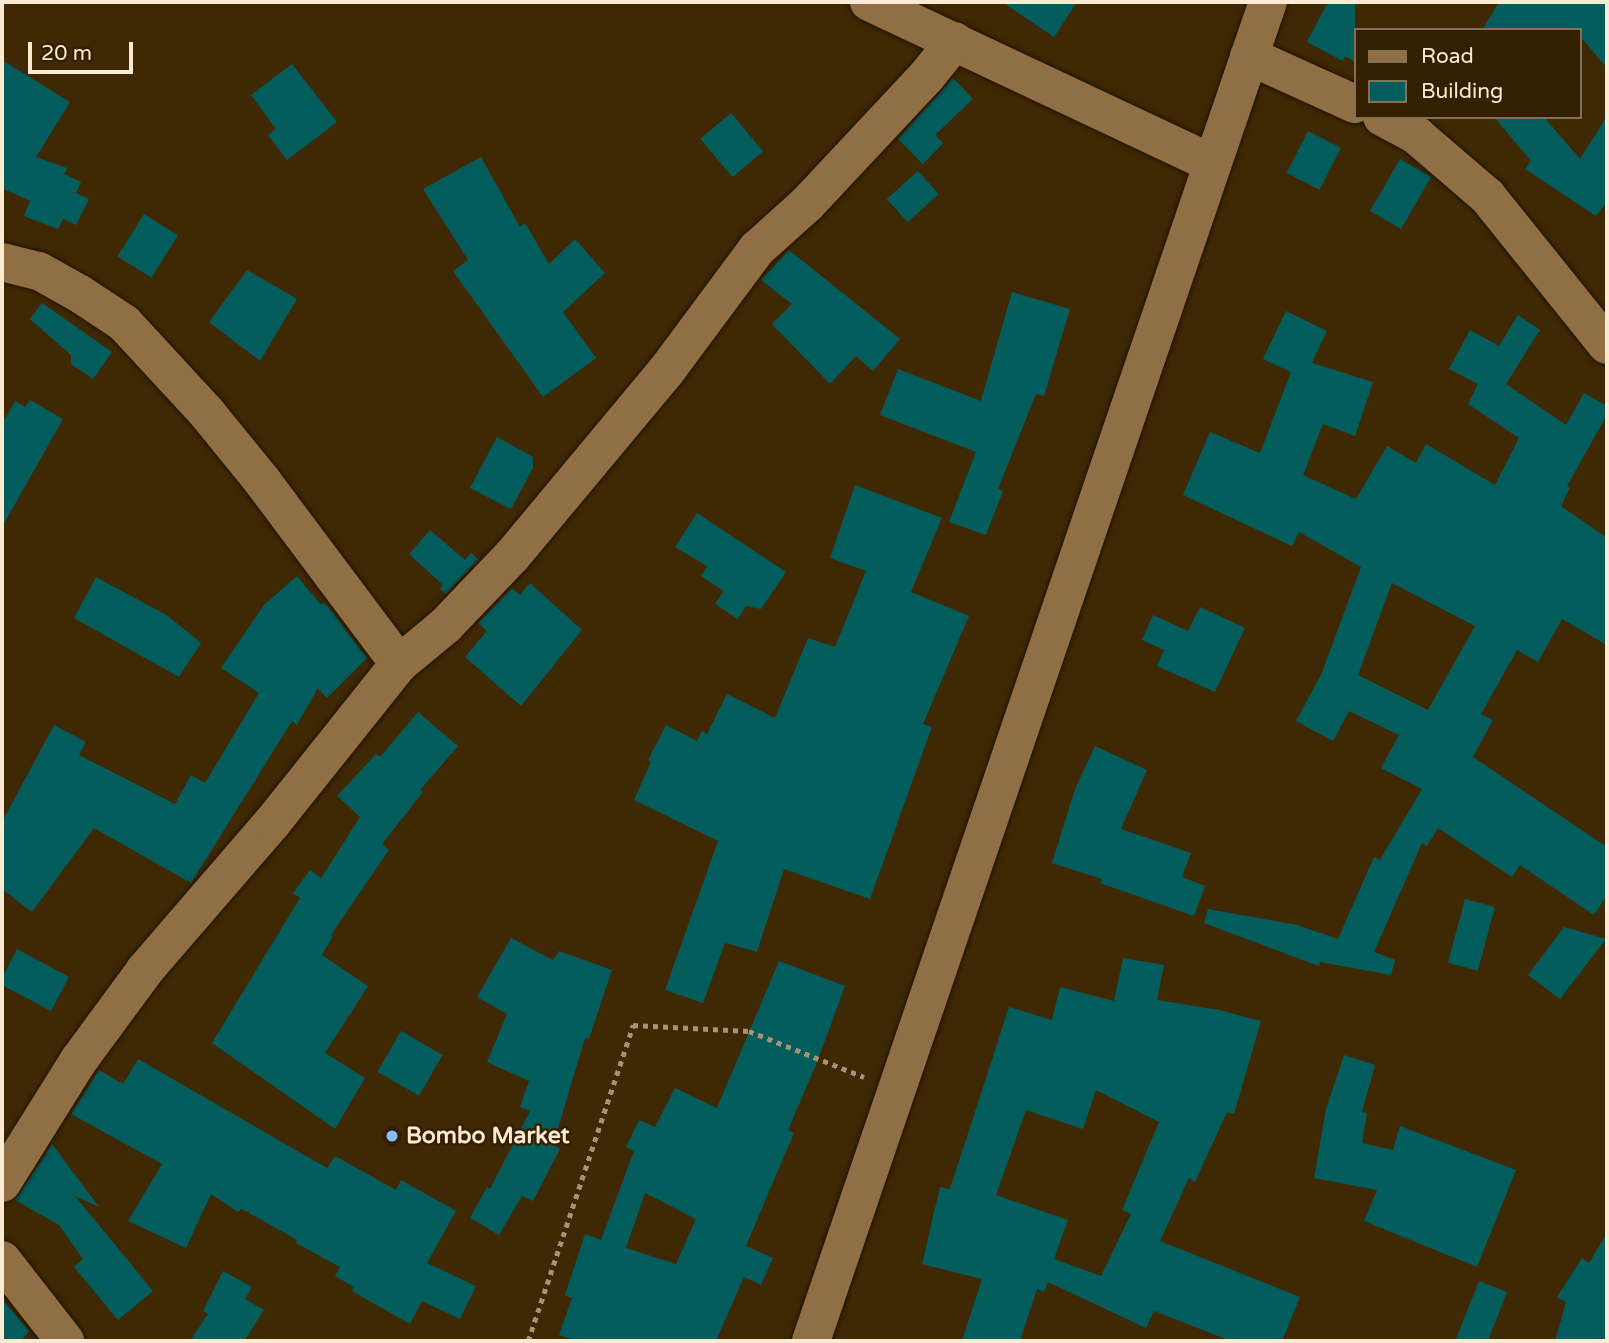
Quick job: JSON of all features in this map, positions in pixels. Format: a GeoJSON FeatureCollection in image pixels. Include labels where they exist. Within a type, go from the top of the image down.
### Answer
{"type":"FeatureCollection","features":[{"type":"Feature","properties":{"kind":"street"},"geometry":{"type":"LineString","coordinates":[[869,2],[1211,163]]}},
{"type":"Feature","properties":{"kind":"street"},"geometry":{"type":"LineString","coordinates":[[811,1341],[1268,2]]}},
{"type":"Feature","properties":{"kind":"street"},"geometry":{"type":"LineString","coordinates":[[2,1183],[79,1060],[145,970],[272,823],[399,664],[446,625],[512,556],[667,370],[757,250],[807,204],[926,77],[955,41]]}},
{"type":"Feature","properties":{"kind":"street"},"geometry":{"type":"LineString","coordinates":[[1249,56],[1354,104]]}},
{"type":"Feature","properties":{"kind":"street"},"geometry":{"type":"LineString","coordinates":[[1386,119],[1417,136],[1487,196],[1607,345]]}},
{"type":"Feature","properties":{"kind":"street"},"geometry":{"type":"LineString","coordinates":[[2,262],[38,271],[124,323],[207,413],[247,462],[399,664]]}},
{"type":"Feature","properties":{"kind":"street"},"geometry":{"type":"LineString","coordinates":[[2,1260],[65,1341]]}},
{"type":"Feature","properties":{"kind":"path"},"geometry":{"type":"LineString","coordinates":[[528,1341],[633,1025],[748,1031],[897,1089]]}},
{"type":"Feature","properties":{"kind":"building"},"geometry":{"type":"Polygon","coordinates":[[[1002,2],[1077,2],[1054,37],[1002,2]]]}},
{"type":"Feature","properties":{"kind":"building"},"geometry":{"type":"Polygon","coordinates":[[[1328,2],[1355,2],[1354,61],[1345,56],[1343,61],[1307,42],[1328,2]]]}},
{"type":"Feature","properties":{"kind":"building"},"geometry":{"type":"Polygon","coordinates":[[[1499,2],[1607,2],[1607,68],[1581,37],[1581,28],[1483,28],[1499,2]]]}},
{"type":"Feature","properties":{"kind":"building"},"geometry":{"type":"Polygon","coordinates":[[[2,60],[70,102],[36,157],[67,168],[64,174],[81,182],[76,193],[89,199],[76,225],[63,219],[58,229],[24,216],[30,201],[2,188],[2,60]]]}},
{"type":"Feature","properties":{"kind":"building"},"geometry":{"type":"Polygon","coordinates":[[[292,64],[337,122],[287,160],[268,135],[276,129],[251,95],[292,64]]]}},
{"type":"Feature","properties":{"kind":"building"},"geometry":{"type":"Polygon","coordinates":[[[953,78],[973,99],[935,135],[943,143],[923,164],[898,139],[953,78]]]}},
{"type":"Feature","properties":{"kind":"building"},"geometry":{"type":"Polygon","coordinates":[[[731,113],[763,151],[732,177],[700,139],[731,113]]]}},
{"type":"Feature","properties":{"kind":"building"},"geometry":{"type":"Polygon","coordinates":[[[1607,116],[1607,202],[1596,216],[1525,169],[1531,161],[1496,119],[1546,119],[1580,159],[1607,116]]]}},
{"type":"Feature","properties":{"kind":"building"},"geometry":{"type":"Polygon","coordinates":[[[1308,131],[1341,148],[1320,190],[1287,173],[1308,131]]]}},
{"type":"Feature","properties":{"kind":"building"},"geometry":{"type":"Polygon","coordinates":[[[481,157],[520,227],[525,223],[549,264],[575,239],[605,273],[563,312],[596,358],[543,397],[453,271],[468,260],[423,189],[481,157]]]}},
{"type":"Feature","properties":{"kind":"building"},"geometry":{"type":"Polygon","coordinates":[[[1400,159],[1431,177],[1401,229],[1370,211],[1400,159]]]}},
{"type":"Feature","properties":{"kind":"building"},"geometry":{"type":"Polygon","coordinates":[[[918,171],[939,194],[908,222],[887,199],[918,171]]]}},
{"type":"Feature","properties":{"kind":"building"},"geometry":{"type":"Polygon","coordinates":[[[144,214],[178,235],[151,278],[118,256],[144,214]]]}},
{"type":"Feature","properties":{"kind":"building"},"geometry":{"type":"Polygon","coordinates":[[[789,250],[900,339],[873,371],[856,356],[830,384],[772,324],[792,304],[761,280],[789,250]]]}},
{"type":"Feature","properties":{"kind":"building"},"geometry":{"type":"Polygon","coordinates":[[[247,270],[297,299],[260,361],[209,322],[247,270]]]}},
{"type":"Feature","properties":{"kind":"building"},"geometry":{"type":"Polygon","coordinates":[[[1012,292],[1070,309],[1044,396],[1036,394],[998,489],[1003,491],[986,535],[949,522],[976,452],[880,415],[898,369],[981,401],[1012,292]]]}},
{"type":"Feature","properties":{"kind":"building"},"geometry":{"type":"Polygon","coordinates":[[[42,303],[112,352],[93,379],[71,364],[71,355],[30,319],[42,303]]]}},
{"type":"Feature","properties":{"kind":"building"},"geometry":{"type":"Polygon","coordinates":[[[1286,311],[1327,331],[1312,363],[1373,382],[1355,436],[1323,424],[1303,475],[1356,499],[1387,446],[1416,463],[1426,444],[1495,485],[1519,438],[1468,404],[1478,384],[1449,369],[1470,330],[1499,346],[1518,315],[1540,330],[1506,384],[1566,425],[1584,393],[1607,406],[1607,415],[1567,486],[1570,487],[1561,506],[1607,538],[1607,645],[1562,619],[1538,662],[1517,650],[1481,714],[1493,720],[1473,757],[1607,847],[1607,895],[1594,915],[1520,865],[1512,877],[1438,828],[1427,846],[1422,843],[1374,952],[1395,960],[1391,975],[1320,962],[1319,966],[1204,923],[1208,909],[1297,925],[1338,939],[1374,857],[1380,860],[1422,789],[1381,768],[1399,735],[1349,711],[1333,741],[1296,721],[1321,675],[1361,567],[1299,532],[1292,546],[1183,495],[1210,432],[1260,453],[1291,372],[1263,359],[1286,311]],[[1392,583],[1358,675],[1428,710],[1475,626],[1392,583]]]}},
{"type":"Feature","properties":{"kind":"building"},"geometry":{"type":"Polygon","coordinates":[[[30,400],[63,419],[2,527],[2,424],[15,401],[25,407],[30,400]]]}},
{"type":"Feature","properties":{"kind":"building"},"geometry":{"type":"Polygon","coordinates":[[[497,437],[533,457],[533,468],[511,509],[470,488],[497,437]]]}},
{"type":"Feature","properties":{"kind":"building"},"geometry":{"type":"Polygon","coordinates":[[[855,485],[942,518],[911,592],[969,616],[923,724],[932,727],[870,899],[784,869],[757,952],[725,943],[703,1003],[665,990],[718,841],[634,800],[651,762],[648,760],[666,725],[697,741],[702,731],[707,734],[727,694],[775,718],[808,638],[835,647],[866,571],[830,558],[855,485]]]}},
{"type":"Feature","properties":{"kind":"building"},"geometry":{"type":"Polygon","coordinates":[[[697,513],[786,572],[761,609],[746,606],[738,619],[715,604],[724,591],[701,576],[707,566],[675,547],[697,513]]]}},
{"type":"Feature","properties":{"kind":"building"},"geometry":{"type":"Polygon","coordinates":[[[430,530],[465,560],[471,553],[478,559],[446,594],[440,589],[443,585],[409,554],[430,530]]]}},
{"type":"Feature","properties":{"kind":"building"},"geometry":{"type":"Polygon","coordinates":[[[297,576],[321,605],[324,602],[330,609],[367,658],[327,698],[318,688],[297,725],[292,721],[191,883],[94,828],[32,912],[2,889],[2,822],[54,725],[86,742],[79,755],[175,804],[191,775],[205,783],[259,693],[221,668],[264,605],[297,576]]]}},
{"type":"Feature","properties":{"kind":"building"},"geometry":{"type":"Polygon","coordinates":[[[96,577],[168,616],[201,643],[179,677],[74,618],[96,577]]]}},
{"type":"Feature","properties":{"kind":"building"},"geometry":{"type":"Polygon","coordinates":[[[530,583],[582,630],[521,706],[465,657],[487,631],[478,623],[512,588],[520,595],[530,583]]]}},
{"type":"Feature","properties":{"kind":"building"},"geometry":{"type":"Polygon","coordinates":[[[1200,607],[1245,628],[1215,692],[1157,666],[1164,650],[1142,640],[1153,615],[1188,631],[1200,607]]]}},
{"type":"Feature","properties":{"kind":"building"},"geometry":{"type":"Polygon","coordinates":[[[418,712],[458,746],[420,790],[423,792],[382,844],[389,850],[331,935],[333,936],[322,955],[368,986],[325,1053],[365,1078],[335,1129],[212,1043],[300,898],[293,893],[310,870],[321,878],[360,817],[337,796],[376,754],[380,757],[418,712]]]}},
{"type":"Feature","properties":{"kind":"building"},"geometry":{"type":"Polygon","coordinates":[[[1095,746],[1147,770],[1121,829],[1191,853],[1182,877],[1205,886],[1194,916],[1100,883],[1102,879],[1052,863],[1075,789],[1095,746]]]}},
{"type":"Feature","properties":{"kind":"building"},"geometry":{"type":"Polygon","coordinates":[[[1465,899],[1495,907],[1478,971],[1448,963],[1465,899]]]}},
{"type":"Feature","properties":{"kind":"building"},"geometry":{"type":"Polygon","coordinates":[[[1564,927],[1606,939],[1560,999],[1528,975],[1564,927]]]}},
{"type":"Feature","properties":{"kind":"building"},"geometry":{"type":"Polygon","coordinates":[[[511,938],[553,960],[559,951],[612,970],[589,1039],[585,1038],[553,1145],[560,1149],[533,1201],[522,1196],[499,1235],[470,1218],[487,1187],[490,1189],[530,1111],[520,1107],[529,1081],[487,1062],[507,1014],[477,997],[511,938]]]}},
{"type":"Feature","properties":{"kind":"building"},"geometry":{"type":"Polygon","coordinates":[[[17,949],[69,977],[51,1011],[2,985],[2,978],[17,949]]]}},
{"type":"Feature","properties":{"kind":"building"},"geometry":{"type":"Polygon","coordinates":[[[1123,958],[1164,965],[1157,1000],[1219,1010],[1261,1021],[1234,1114],[1227,1112],[1195,1182],[1189,1178],[1160,1241],[1300,1297],[1282,1341],[1231,1341],[1154,1311],[1146,1328],[1048,1282],[1044,1292],[1037,1289],[1020,1341],[962,1341],[982,1279],[922,1264],[940,1187],[950,1189],[1009,1007],[1052,1020],[1060,987],[1114,1001],[1123,958]],[[1096,1090],[1083,1129],[1026,1110],[996,1195],[1068,1220],[1054,1259],[1101,1276],[1131,1214],[1122,1210],[1159,1122],[1096,1090]]]}},
{"type":"Feature","properties":{"kind":"building"},"geometry":{"type":"Polygon","coordinates":[[[779,961],[845,986],[816,1065],[788,1130],[794,1133],[746,1246],[773,1258],[761,1285],[744,1277],[716,1341],[577,1341],[559,1335],[572,1298],[565,1295],[585,1234],[601,1240],[634,1151],[626,1147],[639,1120],[655,1127],[675,1088],[717,1108],[779,961]],[[645,1193],[626,1248],[676,1264],[696,1219],[645,1193]]]}},
{"type":"Feature","properties":{"kind":"building"},"geometry":{"type":"Polygon","coordinates":[[[401,1031],[443,1055],[419,1096],[378,1072],[401,1031]]]}},
{"type":"Feature","properties":{"kind":"building"},"geometry":{"type":"Polygon","coordinates":[[[1344,1055],[1375,1065],[1362,1112],[1367,1113],[1362,1143],[1393,1150],[1400,1126],[1516,1170],[1477,1267],[1364,1221],[1377,1190],[1314,1178],[1326,1109],[1344,1055]]]}},
{"type":"Feature","properties":{"kind":"building"},"geometry":{"type":"Polygon","coordinates":[[[138,1059],[327,1168],[335,1156],[396,1190],[401,1180],[456,1211],[427,1263],[476,1286],[460,1319],[422,1301],[410,1324],[352,1291],[354,1287],[335,1276],[340,1267],[296,1243],[297,1240],[249,1213],[250,1210],[247,1212],[241,1209],[238,1212],[211,1194],[186,1248],[128,1221],[162,1164],[71,1114],[99,1070],[123,1084],[138,1059]]]}},
{"type":"Feature","properties":{"kind":"building"},"geometry":{"type":"Polygon","coordinates":[[[52,1144],[99,1207],[75,1196],[153,1291],[118,1320],[74,1267],[83,1259],[59,1225],[15,1200],[52,1144]]]}},
{"type":"Feature","properties":{"kind":"building"},"geometry":{"type":"Polygon","coordinates":[[[1607,1233],[1607,1341],[1555,1341],[1566,1302],[1557,1297],[1582,1258],[1589,1263],[1607,1233]]]}},
{"type":"Feature","properties":{"kind":"building"},"geometry":{"type":"Polygon","coordinates":[[[223,1271],[252,1287],[245,1299],[264,1310],[244,1341],[190,1341],[208,1314],[203,1311],[223,1271]]]}},
{"type":"Feature","properties":{"kind":"building"},"geometry":{"type":"Polygon","coordinates":[[[1479,1281],[1507,1292],[1488,1341],[1455,1341],[1479,1281]]]}},
{"type":"Feature","properties":{"kind":"building"},"geometry":{"type":"Polygon","coordinates":[[[2,1299],[29,1331],[21,1341],[2,1341],[2,1299]]]}},
{"type":"Feature","properties":{"kind":"place","name":"Bombo Market"},"geometry":{"type":"Point","coordinates":[392,1136]}}]}
